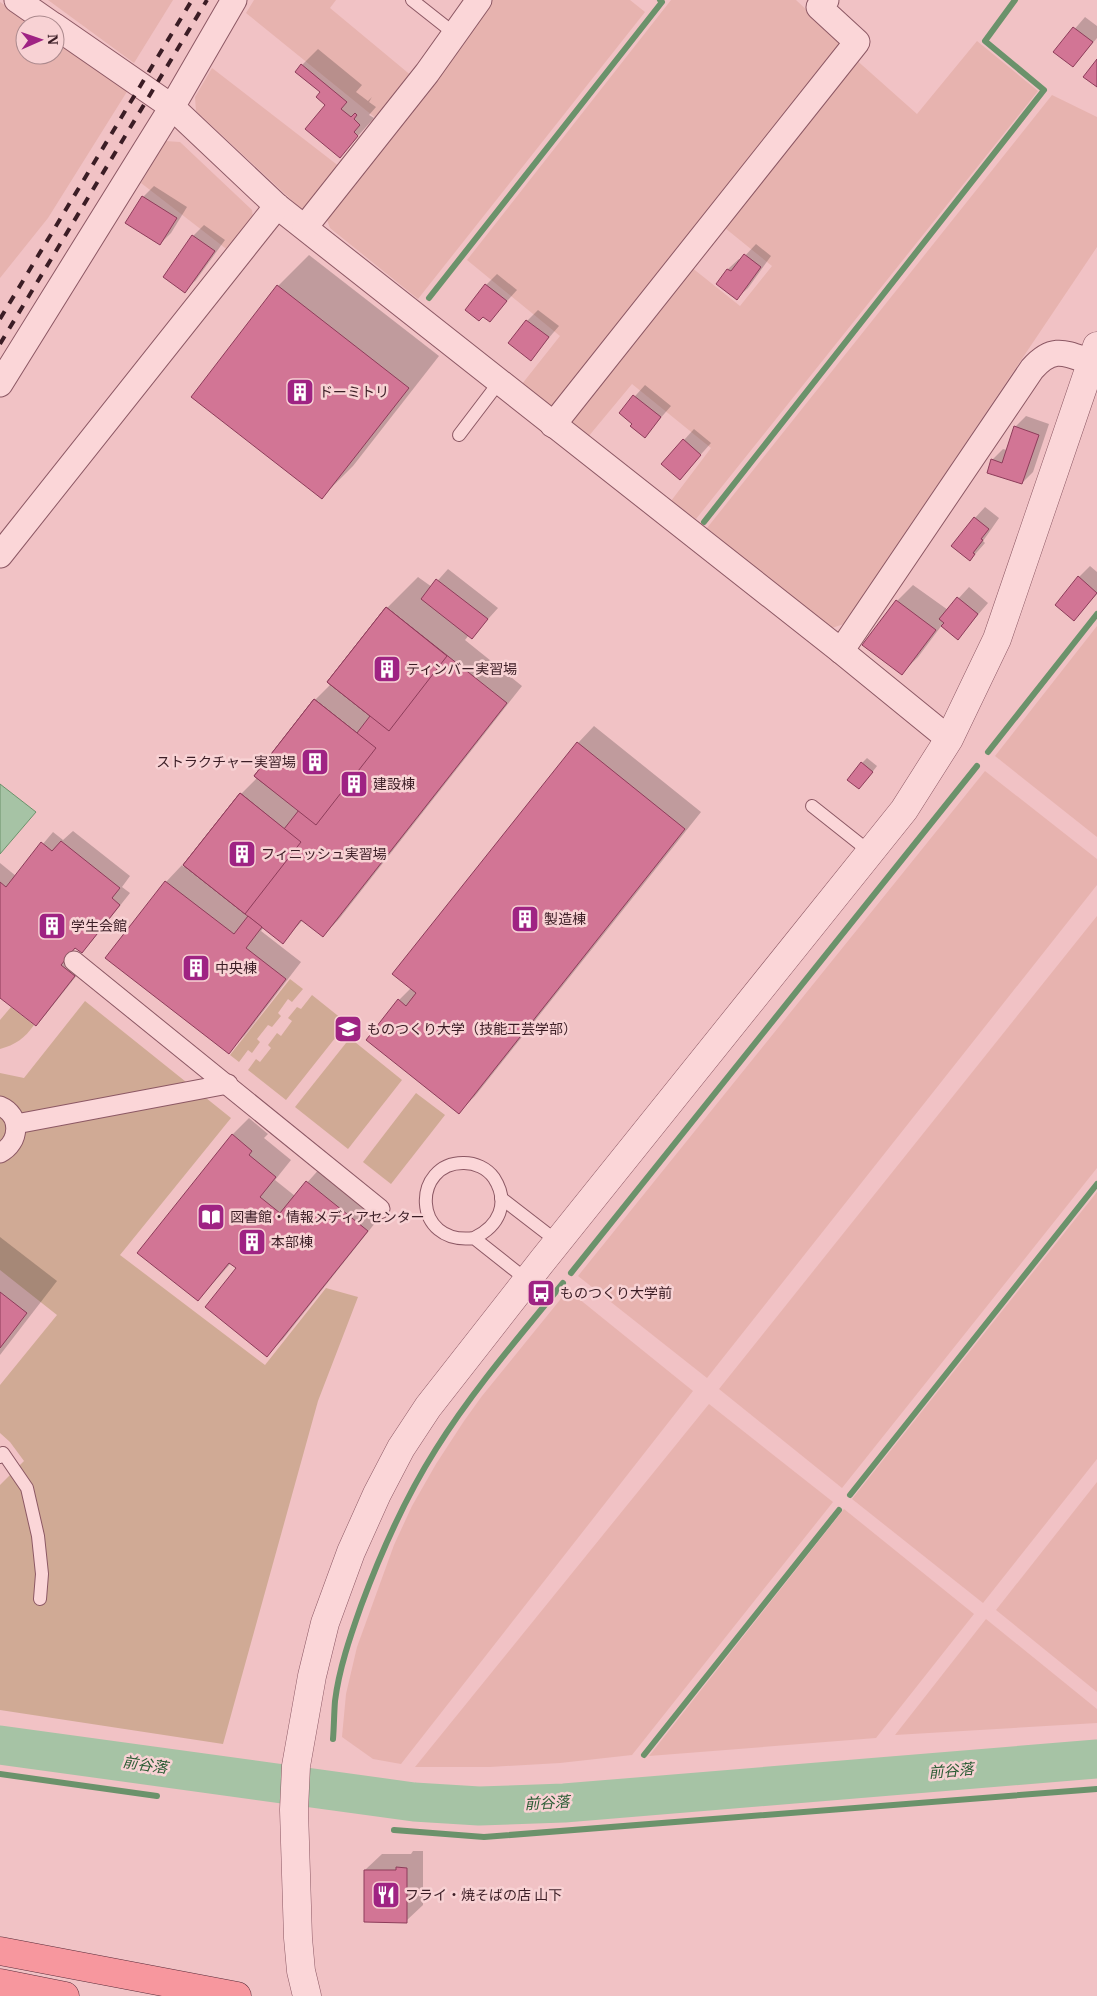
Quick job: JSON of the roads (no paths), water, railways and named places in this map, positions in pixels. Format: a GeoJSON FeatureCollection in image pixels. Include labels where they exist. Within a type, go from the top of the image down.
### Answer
{"type":"FeatureCollection","features":[{"type":"Feature","properties":{"kind":"main road"},"geometry":{"type":"LineString","coordinates":[[0,1951],[237,1996]]}},
{"type":"Feature","properties":{"kind":"main road"},"geometry":{"type":"LineString","coordinates":[[0,1984],[65,1996]]}},
{"type":"Feature","properties":{"kind":"street"},"geometry":{"type":"LineString","coordinates":[[17,0],[38,15]]}},
{"type":"Feature","properties":{"kind":"street"},"geometry":{"type":"LineString","coordinates":[[0,384],[172,107],[234,0]]}},
{"type":"Feature","properties":{"kind":"street"},"geometry":{"type":"LineString","coordinates":[[305,227],[427,73],[479,0]]}},
{"type":"Feature","properties":{"kind":"street"},"geometry":{"type":"LineString","coordinates":[[553,425],[856,42],[819,7],[826,0]]}},
{"type":"Feature","properties":{"kind":"street"},"geometry":{"type":"LineString","coordinates":[[65,34],[172,107],[277,206],[841,651],[950,740]]}},
{"type":"Feature","properties":{"kind":"street"},"geometry":{"type":"LineString","coordinates":[[0,555],[277,206]]}},
{"type":"Feature","properties":{"kind":"street"},"geometry":{"type":"LineString","coordinates":[[307,1996],[301,1971],[298,1938],[294,1810],[296,1766],[312,1676],[325,1623],[350,1552],[377,1494],[401,1448],[428,1407],[527,1280],[904,810],[950,740],[997,639],[1094,354],[1053,353],[1045,356],[1032,369],[841,651]]}},
{"type":"Feature","properties":{"kind":"street"},"geometry":{"type":"LineString","coordinates":[[74,961],[380,1209]]}},
{"type":"Feature","properties":{"kind":"street"},"geometry":{"type":"LineString","coordinates":[[16,1124],[228,1084]]}},
{"type":"Feature","properties":{"kind":"street"},"geometry":{"type":"LineString","coordinates":[[0,1106],[11,1113],[16,1124],[16,1137],[12,1145],[0,1153]]}},
{"type":"Feature","properties":{"kind":"lane"},"geometry":{"type":"LineString","coordinates":[[412,0],[455,34]]}},
{"type":"Feature","properties":{"kind":"lane"},"geometry":{"type":"LineString","coordinates":[[459,435],[500,381]]}},
{"type":"Feature","properties":{"kind":"lane"},"geometry":{"type":"LineString","coordinates":[[812,806],[870,852]]}},
{"type":"Feature","properties":{"kind":"lane"},"geometry":{"type":"LineString","coordinates":[[458,1163],[470,1163],[482,1167],[492,1175],[499,1186],[501,1198],[500,1211],[495,1223],[486,1232],[474,1238],[449,1237],[430,1220],[426,1208],[429,1184],[436,1174],[446,1167],[458,1163]]}},
{"type":"Feature","properties":{"kind":"lane"},"geometry":{"type":"LineString","coordinates":[[501,1198],[558,1242]]}},
{"type":"Feature","properties":{"kind":"lane"},"geometry":{"type":"LineString","coordinates":[[474,1238],[527,1280]]}},
{"type":"Feature","properties":{"kind":"lane"},"geometry":{"type":"LineString","coordinates":[[0,1457],[3,1453],[27,1488],[38,1536],[42,1574],[40,1599]]}},
{"type":"Feature","properties":{"kind":"waterway"},"geometry":{"type":"LineString","coordinates":[[429,298],[662,2],[660,0]]}},
{"type":"Feature","properties":{"kind":"waterway"},"geometry":{"type":"LineString","coordinates":[[704,522],[1044,90],[985,41],[1015,0]]}},
{"type":"Feature","properties":{"kind":"waterway"},"geometry":{"type":"LineString","coordinates":[[988,752],[1097,614]]}},
{"type":"Feature","properties":{"kind":"waterway"},"geometry":{"type":"LineString","coordinates":[[571,1273],[977,766]]}},
{"type":"Feature","properties":{"kind":"waterway"},"geometry":{"type":"LineString","coordinates":[[850,1495],[1097,1184]]}},
{"type":"Feature","properties":{"kind":"waterway"},"geometry":{"type":"LineString","coordinates":[[333,1739],[335,1701],[345,1653],[385,1546],[404,1506],[450,1427],[497,1364],[563,1283]]}},
{"type":"Feature","properties":{"kind":"waterway"},"geometry":{"type":"LineString","coordinates":[[644,1755],[839,1510]]}},
{"type":"Feature","properties":{"kind":"waterway","name":"前谷落"},"geometry":{"type":"LineString","coordinates":[[0,1745],[414,1802],[479,1806],[564,1803],[1097,1759]]}},
{"type":"Feature","properties":{"kind":"waterway"},"geometry":{"type":"LineString","coordinates":[[0,1774],[157,1796]]}},
{"type":"Feature","properties":{"kind":"waterway"},"geometry":{"type":"LineString","coordinates":[[333,1778],[333,1792]]}},
{"type":"Feature","properties":{"kind":"waterway"},"geometry":{"type":"LineString","coordinates":[[394,1830],[484,1837],[1097,1789]]}},
{"type":"Feature","properties":{"kind":"railway"},"geometry":{"type":"LineString","coordinates":[[0,319],[192,0]]}},
{"type":"Feature","properties":{"kind":"railway"},"geometry":{"type":"LineString","coordinates":[[0,344],[207,0]]}},
{"type":"Feature","properties":{"kind":"place","name":"ドーミトリ"},"geometry":{"type":"Point","coordinates":[300,392]}},
{"type":"Feature","properties":{"kind":"place","name":"ティンバー実習場"},"geometry":{"type":"Point","coordinates":[387,669]}},
{"type":"Feature","properties":{"kind":"place","name":"ストラクチャー実習場"},"geometry":{"type":"Point","coordinates":[315,762]}},
{"type":"Feature","properties":{"kind":"place","name":"建設棟"},"geometry":{"type":"Point","coordinates":[354,784]}},
{"type":"Feature","properties":{"kind":"place","name":"フィニッシュ実習場"},"geometry":{"type":"Point","coordinates":[242,854]}},
{"type":"Feature","properties":{"kind":"place","name":"製造棟"},"geometry":{"type":"Point","coordinates":[525,919]}},
{"type":"Feature","properties":{"kind":"place","name":"学生会館"},"geometry":{"type":"Point","coordinates":[52,926]}},
{"type":"Feature","properties":{"kind":"place","name":"中央棟"},"geometry":{"type":"Point","coordinates":[196,968]}},
{"type":"Feature","properties":{"kind":"place","name":"ものつくり大学（技能工芸学部）"},"geometry":{"type":"Point","coordinates":[348,1029]}},
{"type":"Feature","properties":{"kind":"place","name":"図書館・情報メディアセンター"},"geometry":{"type":"Point","coordinates":[211,1217]}},
{"type":"Feature","properties":{"kind":"place","name":"本部棟"},"geometry":{"type":"Point","coordinates":[252,1242]}},
{"type":"Feature","properties":{"kind":"place","name":"ものつくり大学前"},"geometry":{"type":"Point","coordinates":[541,1293]}},
{"type":"Feature","properties":{"kind":"place","name":"フライ・焼そばの店 山下"},"geometry":{"type":"Point","coordinates":[386,1895]}}]}
